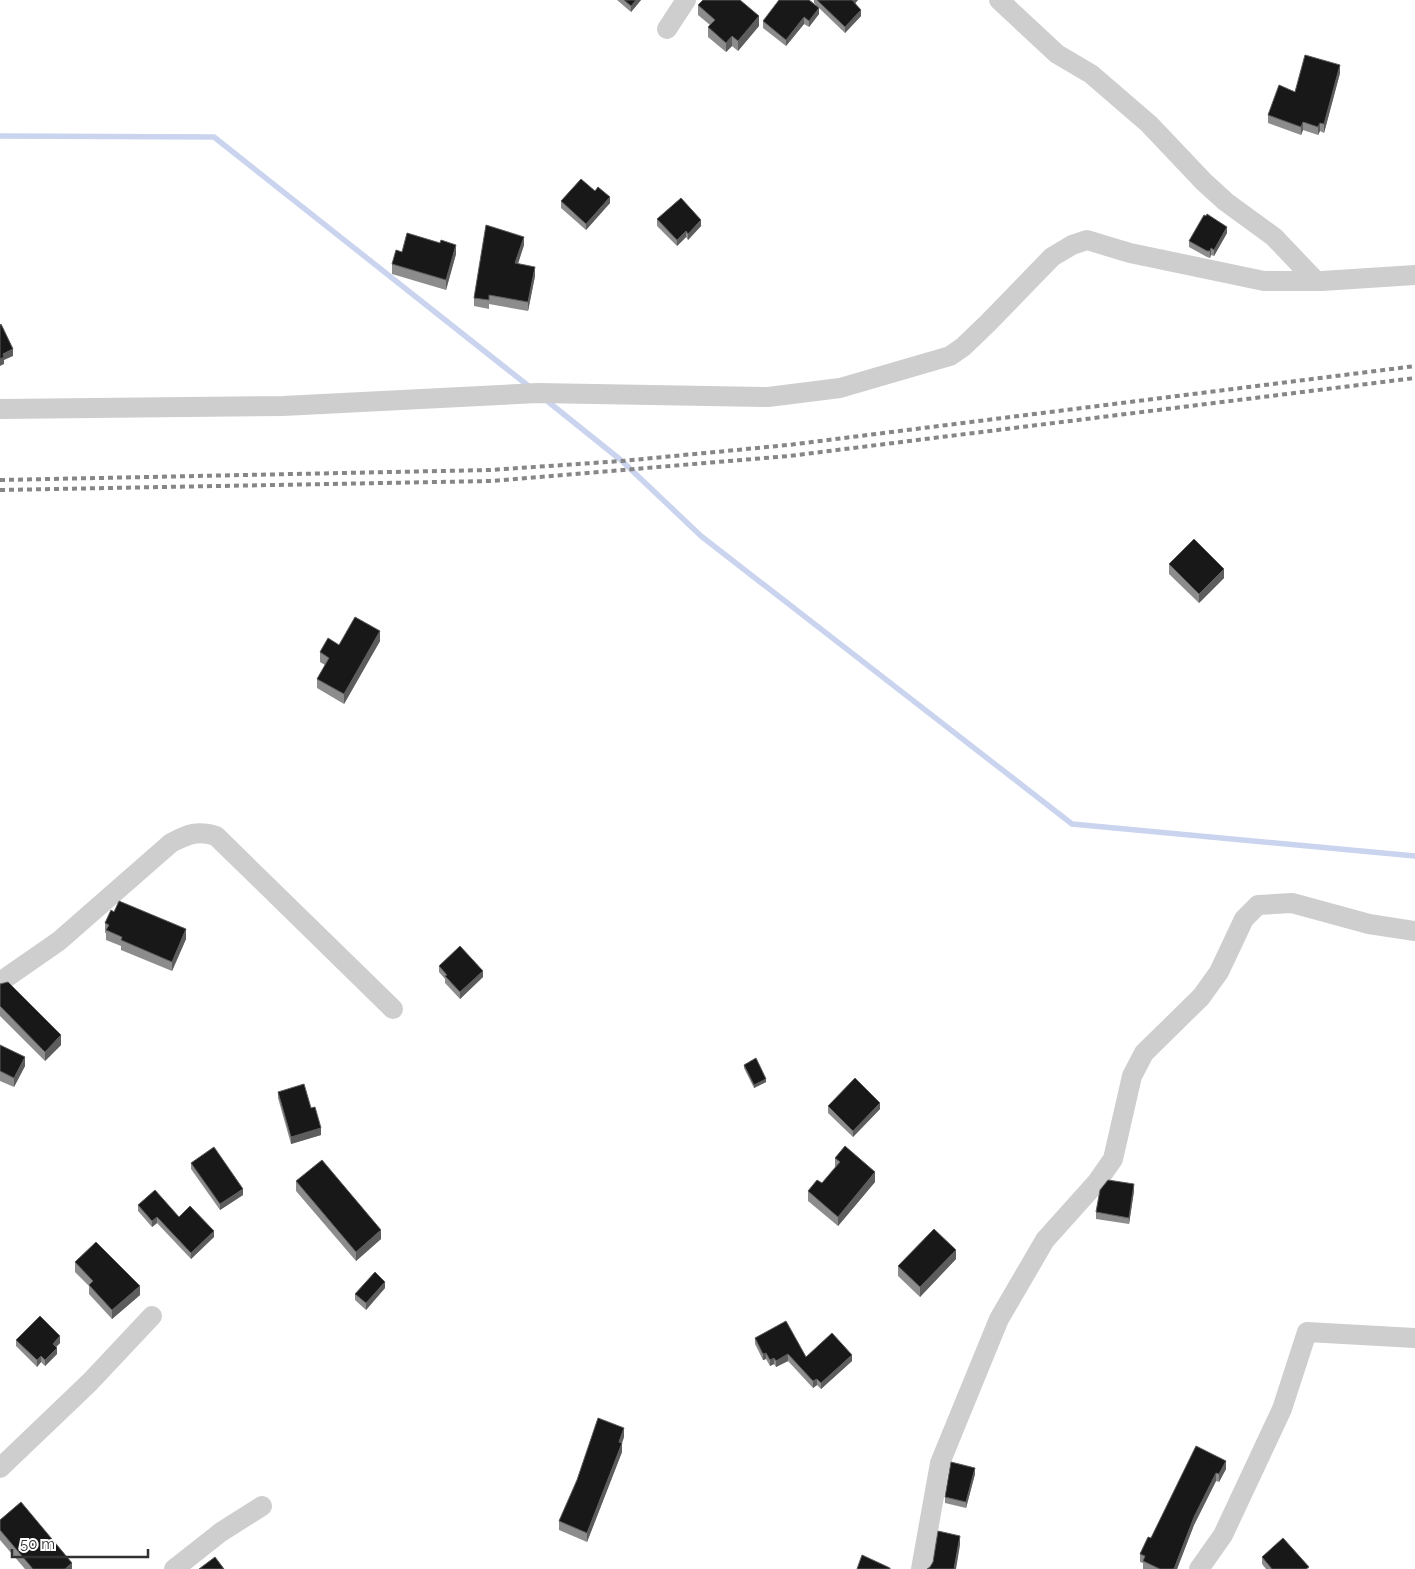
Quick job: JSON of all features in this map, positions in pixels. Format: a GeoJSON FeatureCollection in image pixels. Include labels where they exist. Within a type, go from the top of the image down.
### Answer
{"type":"FeatureCollection","features":[{"type":"Feature","properties":{"kind":"street"},"geometry":{"type":"LineString","coordinates":[[667,29],[686,0]]}},
{"type":"Feature","properties":{"kind":"street"},"geometry":{"type":"LineString","coordinates":[[999,0],[1057,54],[1091,74],[1149,124],[1204,182],[1226,202],[1274,236],[1314,280]]}},
{"type":"Feature","properties":{"kind":"street"},"geometry":{"type":"LineString","coordinates":[[0,409],[283,406],[538,393],[768,396],[840,388],[950,356],[988,323],[1052,257],[1072,245],[1087,240],[1130,253],[1264,281],[1415,275]]}},
{"type":"Feature","properties":{"kind":"street"},"geometry":{"type":"LineString","coordinates":[[0,982],[59,941],[171,843],[189,833],[203,832],[216,836],[393,1010]]}},
{"type":"Feature","properties":{"kind":"street"},"geometry":{"type":"LineString","coordinates":[[921,1569],[940,1464],[999,1319],[1046,1240],[1097,1182],[1112,1158],[1132,1076],[1144,1053],[1201,997],[1219,972],[1244,919],[1258,905],[1292,903],[1369,924],[1415,931]]}},
{"type":"Feature","properties":{"kind":"street"},"geometry":{"type":"LineString","coordinates":[[0,1468],[90,1382],[152,1316]]}},
{"type":"Feature","properties":{"kind":"street"},"geometry":{"type":"LineString","coordinates":[[1199,1569],[1223,1535],[1282,1409],[1307,1332],[1415,1338]]}},
{"type":"Feature","properties":{"kind":"street"},"geometry":{"type":"LineString","coordinates":[[174,1569],[221,1532],[262,1506]]}},
{"type":"Feature","properties":{"kind":"building"},"geometry":{"type":"Polygon","coordinates":[[[624,0],[636,0],[631,6],[624,0]]]}},
{"type":"Feature","properties":{"kind":"building"},"geometry":{"type":"Polygon","coordinates":[[[703,0],[740,0],[759,16],[738,41],[732,36],[726,43],[708,27],[715,20],[698,5],[703,0]]]}},
{"type":"Feature","properties":{"kind":"building"},"geometry":{"type":"Polygon","coordinates":[[[779,0],[809,0],[819,8],[809,21],[804,17],[786,40],[763,21],[779,0]]]}},
{"type":"Feature","properties":{"kind":"building"},"geometry":{"type":"Polygon","coordinates":[[[817,0],[852,0],[861,10],[845,27],[817,0]]]}},
{"type":"Feature","properties":{"kind":"building"},"geometry":{"type":"Polygon","coordinates":[[[1305,55],[1340,65],[1324,124],[1320,123],[1318,127],[1303,122],[1301,127],[1268,115],[1279,85],[1295,92],[1305,55]]]}},
{"type":"Feature","properties":{"kind":"building"},"geometry":{"type":"Polygon","coordinates":[[[581,179],[595,191],[598,187],[610,197],[586,224],[561,201],[581,179]]]}},
{"type":"Feature","properties":{"kind":"building"},"geometry":{"type":"Polygon","coordinates":[[[681,198],[701,220],[688,234],[686,231],[677,240],[657,219],[681,198]]]}},
{"type":"Feature","properties":{"kind":"building"},"geometry":{"type":"Polygon","coordinates":[[[1207,214],[1227,227],[1214,250],[1211,248],[1210,251],[1189,241],[1204,215],[1206,216],[1207,214]]]}},
{"type":"Feature","properties":{"kind":"building"},"geometry":{"type":"Polygon","coordinates":[[[486,225],[524,237],[515,263],[535,267],[528,302],[489,295],[489,300],[474,298],[486,225]]]}},
{"type":"Feature","properties":{"kind":"building"},"geometry":{"type":"Polygon","coordinates":[[[407,233],[440,243],[441,240],[456,245],[446,280],[392,264],[396,250],[402,252],[407,233]]]}},
{"type":"Feature","properties":{"kind":"building"},"geometry":{"type":"Polygon","coordinates":[[[0,325],[13,349],[3,354],[4,357],[0,359],[0,325]]]}},
{"type":"Feature","properties":{"kind":"building"},"geometry":{"type":"Polygon","coordinates":[[[1194,539],[1224,569],[1199,594],[1169,564],[1194,539]]]}},
{"type":"Feature","properties":{"kind":"building"},"geometry":{"type":"Polygon","coordinates":[[[355,617],[380,631],[344,694],[317,679],[329,658],[320,652],[328,638],[339,645],[355,617]]]}},
{"type":"Feature","properties":{"kind":"building"},"geometry":{"type":"Polygon","coordinates":[[[119,901],[186,929],[172,962],[121,940],[122,937],[106,930],[109,925],[105,923],[111,910],[114,912],[119,901]]]}},
{"type":"Feature","properties":{"kind":"building"},"geometry":{"type":"Polygon","coordinates":[[[460,946],[483,971],[460,992],[445,976],[447,975],[439,966],[460,946]]]}},
{"type":"Feature","properties":{"kind":"building"},"geometry":{"type":"Polygon","coordinates":[[[8,982],[61,1035],[45,1052],[0,1006],[0,984],[8,982]]]}},
{"type":"Feature","properties":{"kind":"building"},"geometry":{"type":"Polygon","coordinates":[[[0,1045],[25,1057],[14,1078],[0,1071],[0,1045]]]}},
{"type":"Feature","properties":{"kind":"building"},"geometry":{"type":"Polygon","coordinates":[[[756,1058],[766,1079],[754,1085],[744,1065],[756,1058]]]}},
{"type":"Feature","properties":{"kind":"building"},"geometry":{"type":"Polygon","coordinates":[[[855,1078],[880,1103],[853,1131],[828,1106],[855,1078]]]}},
{"type":"Feature","properties":{"kind":"building"},"geometry":{"type":"Polygon","coordinates":[[[304,1084],[311,1108],[315,1107],[321,1128],[291,1137],[278,1092],[304,1084]]]}},
{"type":"Feature","properties":{"kind":"building"},"geometry":{"type":"Polygon","coordinates":[[[845,1146],[875,1172],[838,1217],[808,1191],[817,1180],[822,1183],[840,1162],[835,1158],[845,1146]]]}},
{"type":"Feature","properties":{"kind":"building"},"geometry":{"type":"Polygon","coordinates":[[[214,1147],[243,1189],[220,1204],[191,1163],[214,1147]]]}},
{"type":"Feature","properties":{"kind":"building"},"geometry":{"type":"Polygon","coordinates":[[[322,1160],[381,1230],[356,1252],[296,1181],[322,1160]]]}},
{"type":"Feature","properties":{"kind":"building"},"geometry":{"type":"Polygon","coordinates":[[[1108,1180],[1134,1184],[1129,1218],[1096,1212],[1100,1190],[1108,1180]]]}},
{"type":"Feature","properties":{"kind":"building"},"geometry":{"type":"Polygon","coordinates":[[[155,1190],[179,1217],[190,1206],[214,1231],[191,1253],[157,1217],[152,1221],[138,1205],[155,1190]]]}},
{"type":"Feature","properties":{"kind":"building"},"geometry":{"type":"Polygon","coordinates":[[[934,1229],[956,1250],[920,1287],[898,1266],[934,1229]]]}},
{"type":"Feature","properties":{"kind":"building"},"geometry":{"type":"Polygon","coordinates":[[[96,1242],[140,1286],[112,1310],[89,1285],[93,1281],[75,1262],[96,1242]]]}},
{"type":"Feature","properties":{"kind":"building"},"geometry":{"type":"Polygon","coordinates":[[[375,1272],[385,1282],[366,1303],[355,1294],[375,1272]]]}},
{"type":"Feature","properties":{"kind":"building"},"geometry":{"type":"Polygon","coordinates":[[[40,1316],[60,1336],[53,1344],[57,1348],[45,1360],[41,1356],[37,1360],[16,1340],[40,1316]]]}},
{"type":"Feature","properties":{"kind":"building"},"geometry":{"type":"Polygon","coordinates":[[[786,1321],[806,1357],[832,1333],[852,1355],[821,1383],[817,1379],[813,1381],[788,1354],[776,1361],[774,1358],[770,1360],[766,1353],[763,1354],[755,1338],[786,1321]]]}},
{"type":"Feature","properties":{"kind":"building"},"geometry":{"type":"Polygon","coordinates":[[[598,1418],[624,1428],[619,1442],[622,1443],[587,1533],[559,1521],[577,1480],[598,1418]]]}},
{"type":"Feature","properties":{"kind":"building"},"geometry":{"type":"Polygon","coordinates":[[[1196,1446],[1226,1461],[1219,1474],[1216,1473],[1194,1517],[1174,1569],[1160,1569],[1143,1561],[1145,1556],[1140,1554],[1148,1537],[1151,1538],[1196,1446]]]}},
{"type":"Feature","properties":{"kind":"building"},"geometry":{"type":"Polygon","coordinates":[[[951,1462],[975,1468],[966,1502],[945,1497],[951,1462]]]}},
{"type":"Feature","properties":{"kind":"building"},"geometry":{"type":"Polygon","coordinates":[[[21,1502],[72,1563],[65,1569],[33,1569],[0,1530],[0,1520],[21,1502]]]}},
{"type":"Feature","properties":{"kind":"building"},"geometry":{"type":"Polygon","coordinates":[[[938,1531],[960,1536],[954,1569],[927,1569],[933,1562],[938,1531]]]}},
{"type":"Feature","properties":{"kind":"building"},"geometry":{"type":"Polygon","coordinates":[[[1283,1538],[1309,1567],[1306,1569],[1272,1569],[1262,1557],[1283,1538]]]}},
{"type":"Feature","properties":{"kind":"building"},"geometry":{"type":"Polygon","coordinates":[[[862,1555],[890,1568],[890,1569],[857,1569],[862,1555]]]}},
{"type":"Feature","properties":{"kind":"building"},"geometry":{"type":"Polygon","coordinates":[[[215,1557],[224,1569],[199,1569],[215,1557]]]}},
{"type":"Feature","properties":{"kind":"waterway"},"geometry":{"type":"LineString","coordinates":[[0,136],[214,137],[531,388]]}},
{"type":"Feature","properties":{"kind":"waterway"},"geometry":{"type":"LineString","coordinates":[[546,400],[622,461],[701,536],[1072,824],[1415,856]]}},
{"type":"Feature","properties":{"kind":"railway"},"geometry":{"type":"LineString","coordinates":[[0,480],[490,470],[622,461],[788,445],[1415,366]]}},
{"type":"Feature","properties":{"kind":"railway"},"geometry":{"type":"LineString","coordinates":[[0,490],[491,481],[789,456],[1415,378]]}}]}
